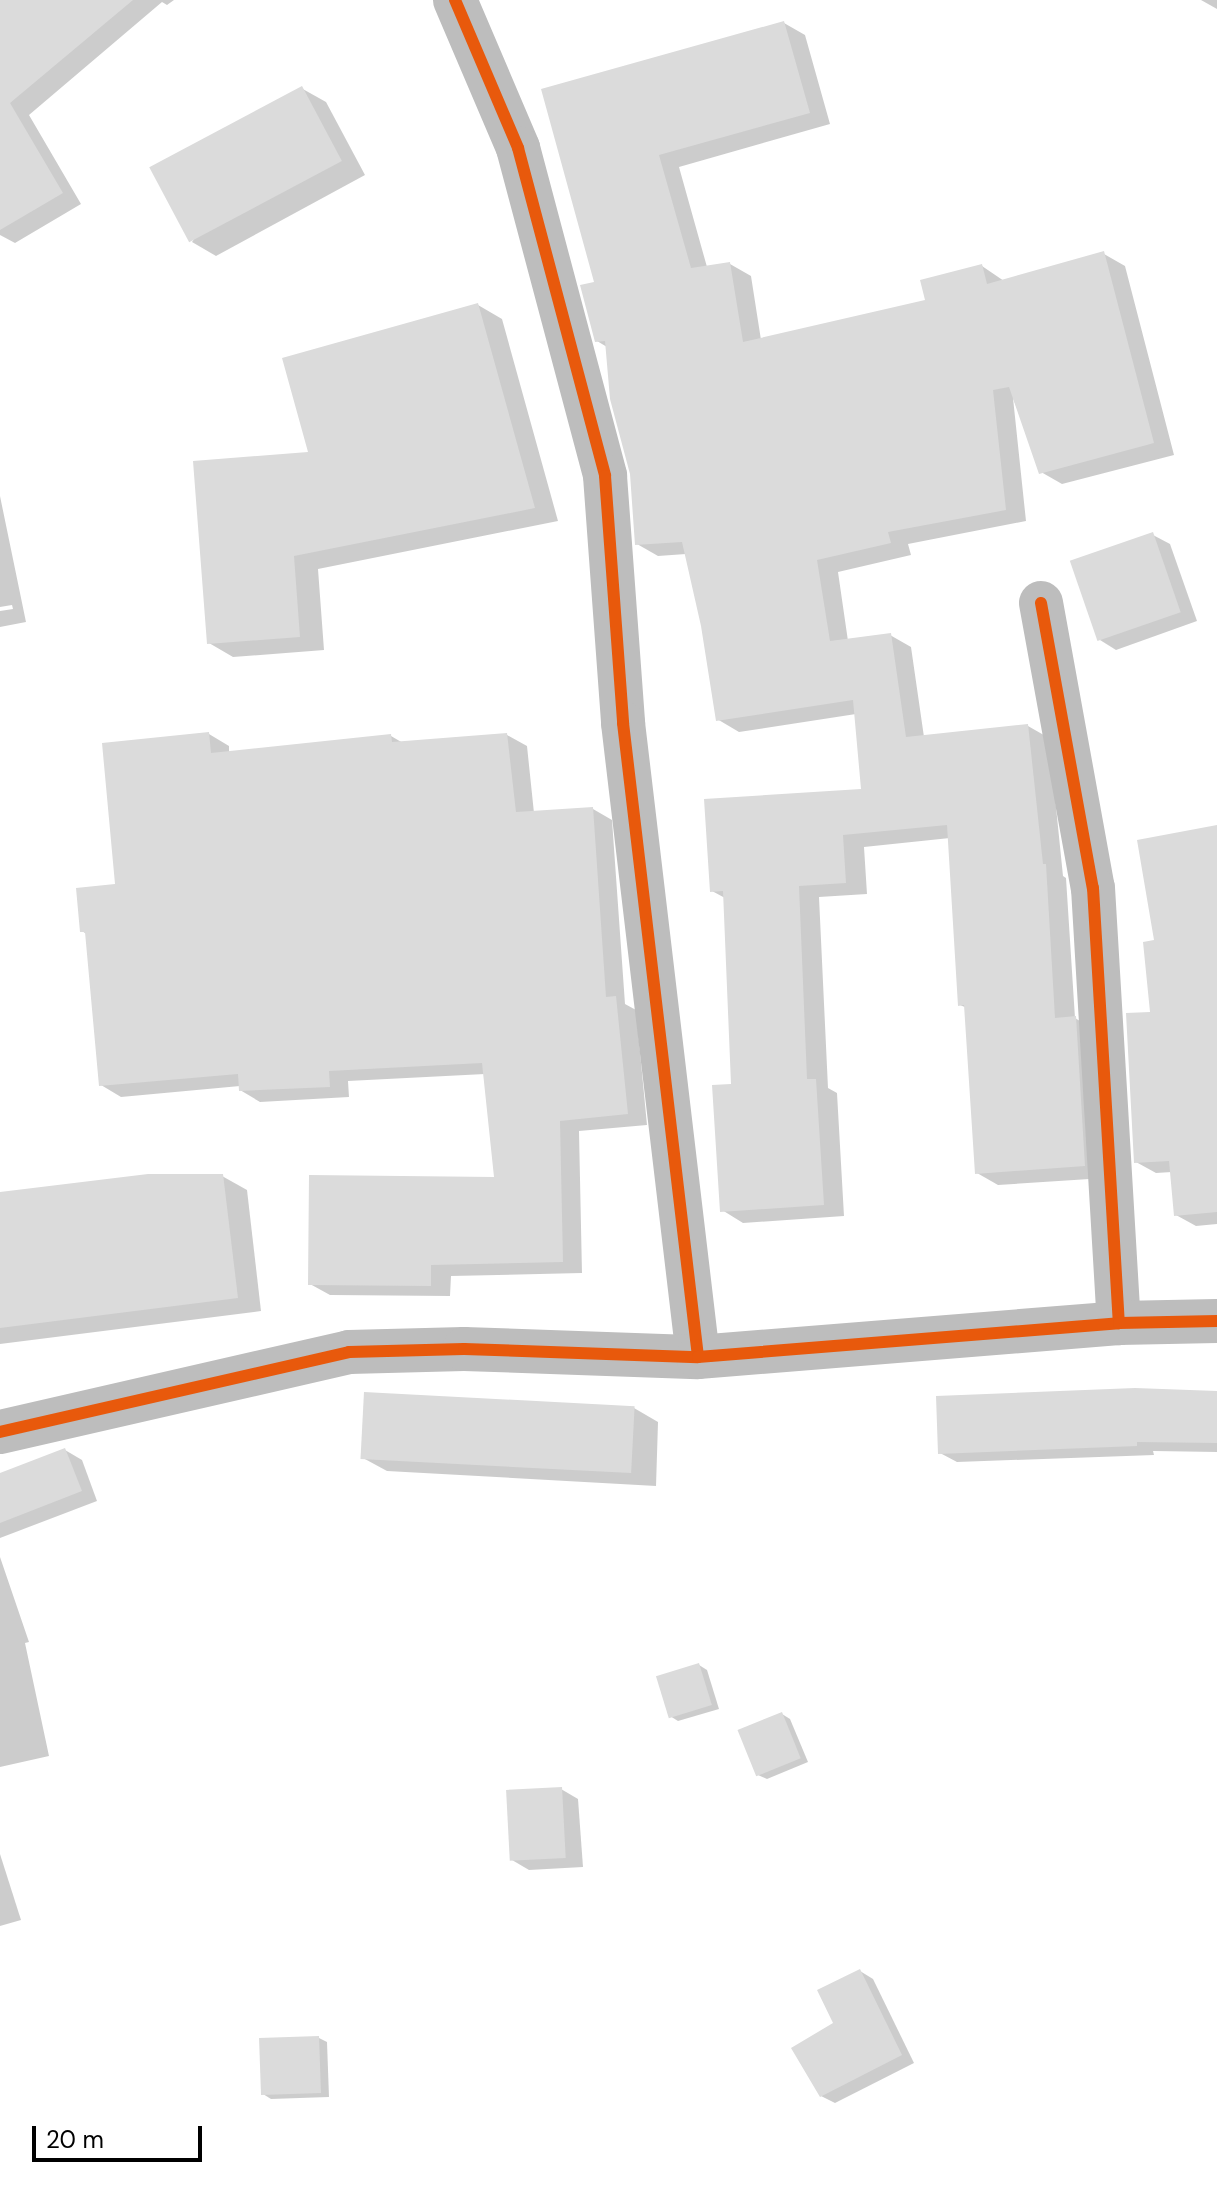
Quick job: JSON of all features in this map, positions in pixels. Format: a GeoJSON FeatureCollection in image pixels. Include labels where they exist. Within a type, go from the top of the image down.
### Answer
{"type":"FeatureCollection","features":[{"type":"Feature","properties":{"kind":"street"},"geometry":{"type":"LineString","coordinates":[[455,0],[518,148],[605,476],[623,723],[698,1357]]}},
{"type":"Feature","properties":{"kind":"street"},"geometry":{"type":"LineString","coordinates":[[1041,603],[1093,888],[1119,1323]]}},
{"type":"Feature","properties":{"kind":"street"},"geometry":{"type":"LineString","coordinates":[[0,1432],[349,1352],[464,1349],[698,1357],[1119,1323],[1217,1321]]}},
{"type":"Feature","properties":{"kind":"building"},"geometry":{"type":"Polygon","coordinates":[[[0,0],[133,0],[10,103],[63,193],[0,230],[0,0]]]}},
{"type":"Feature","properties":{"kind":"building"},"geometry":{"type":"Polygon","coordinates":[[[784,21],[810,113],[659,155],[691,268],[730,262],[743,342],[925,300],[920,280],[982,264],[987,284],[1104,251],[1154,443],[1039,474],[1009,387],[993,390],[1006,510],[888,532],[891,543],[817,560],[830,641],[891,633],[906,737],[1028,724],[1043,864],[1046,864],[1055,1018],[1076,1016],[1085,1166],[975,1174],[964,1005],[958,1006],[947,825],[843,835],[846,883],[799,886],[807,1079],[816,1079],[824,1205],[720,1212],[712,1085],[731,1084],[723,891],[710,892],[704,799],[861,789],[853,700],[716,721],[701,626],[682,542],[635,545],[630,474],[610,399],[605,341],[595,342],[580,285],[594,282],[541,89],[784,21]]]}},
{"type":"Feature","properties":{"kind":"building"},"geometry":{"type":"Polygon","coordinates":[[[302,86],[342,161],[189,242],[149,167],[302,86]]]}},
{"type":"Feature","properties":{"kind":"building"},"geometry":{"type":"Polygon","coordinates":[[[478,303],[535,508],[294,556],[300,637],[207,644],[193,461],[308,452],[282,358],[478,303]]]}},
{"type":"Feature","properties":{"kind":"building"},"geometry":{"type":"Polygon","coordinates":[[[1153,532],[1181,612],[1097,641],[1070,561],[1153,532]]]}},
{"type":"Feature","properties":{"kind":"building"},"geometry":{"type":"Polygon","coordinates":[[[209,732],[211,753],[391,734],[392,742],[507,733],[516,812],[593,807],[606,997],[616,996],[628,1114],[560,1121],[563,1262],[431,1265],[431,1286],[308,1285],[309,1175],[494,1177],[482,1063],[329,1071],[330,1087],[239,1091],[238,1074],[99,1086],[85,932],[80,932],[76,888],[115,884],[102,743],[209,732]]]}},
{"type":"Feature","properties":{"kind":"building"},"geometry":{"type":"Polygon","coordinates":[[[1217,825],[1217,1212],[1174,1216],[1169,1161],[1134,1163],[1126,1013],[1150,1012],[1143,942],[1154,940],[1137,840],[1217,825]]]}},
{"type":"Feature","properties":{"kind":"building"},"geometry":{"type":"Polygon","coordinates":[[[148,1174],[223,1174],[238,1298],[0,1328],[0,1192],[148,1174]]]}},
{"type":"Feature","properties":{"kind":"building"},"geometry":{"type":"Polygon","coordinates":[[[1135,1388],[1217,1391],[1217,1443],[1137,1442],[1137,1446],[938,1454],[936,1396],[1135,1388]]]}},
{"type":"Feature","properties":{"kind":"building"},"geometry":{"type":"Polygon","coordinates":[[[364,1392],[635,1406],[631,1473],[360,1459],[364,1392]]]}},
{"type":"Feature","properties":{"kind":"building"},"geometry":{"type":"Polygon","coordinates":[[[65,1448],[82,1491],[0,1523],[0,1473],[65,1448]]]}},
{"type":"Feature","properties":{"kind":"building"},"geometry":{"type":"Polygon","coordinates":[[[699,1663],[712,1705],[669,1718],[656,1676],[699,1663]]]}},
{"type":"Feature","properties":{"kind":"building"},"geometry":{"type":"Polygon","coordinates":[[[782,1712],[801,1758],[756,1776],[737,1730],[782,1712]]]}},
{"type":"Feature","properties":{"kind":"building"},"geometry":{"type":"Polygon","coordinates":[[[562,1787],[566,1858],[510,1861],[506,1790],[562,1787]]]}},
{"type":"Feature","properties":{"kind":"building"},"geometry":{"type":"Polygon","coordinates":[[[860,1969],[902,2055],[820,2097],[791,2048],[833,2023],[817,1990],[860,1969]]]}},
{"type":"Feature","properties":{"kind":"building"},"geometry":{"type":"Polygon","coordinates":[[[319,2036],[321,2093],[261,2095],[259,2038],[319,2036]]]}},
{"type":"Feature","properties":{"kind":"cycle path"},"geometry":{"type":"LineString","coordinates":[[455,0],[518,148],[605,476],[623,723],[698,1357]]}},
{"type":"Feature","properties":{"kind":"cycle path"},"geometry":{"type":"LineString","coordinates":[[1041,603],[1093,888],[1119,1323]]}},
{"type":"Feature","properties":{"kind":"cycle path"},"geometry":{"type":"LineString","coordinates":[[0,1432],[349,1352],[464,1349],[698,1357],[1119,1323],[1217,1321]]}}]}
